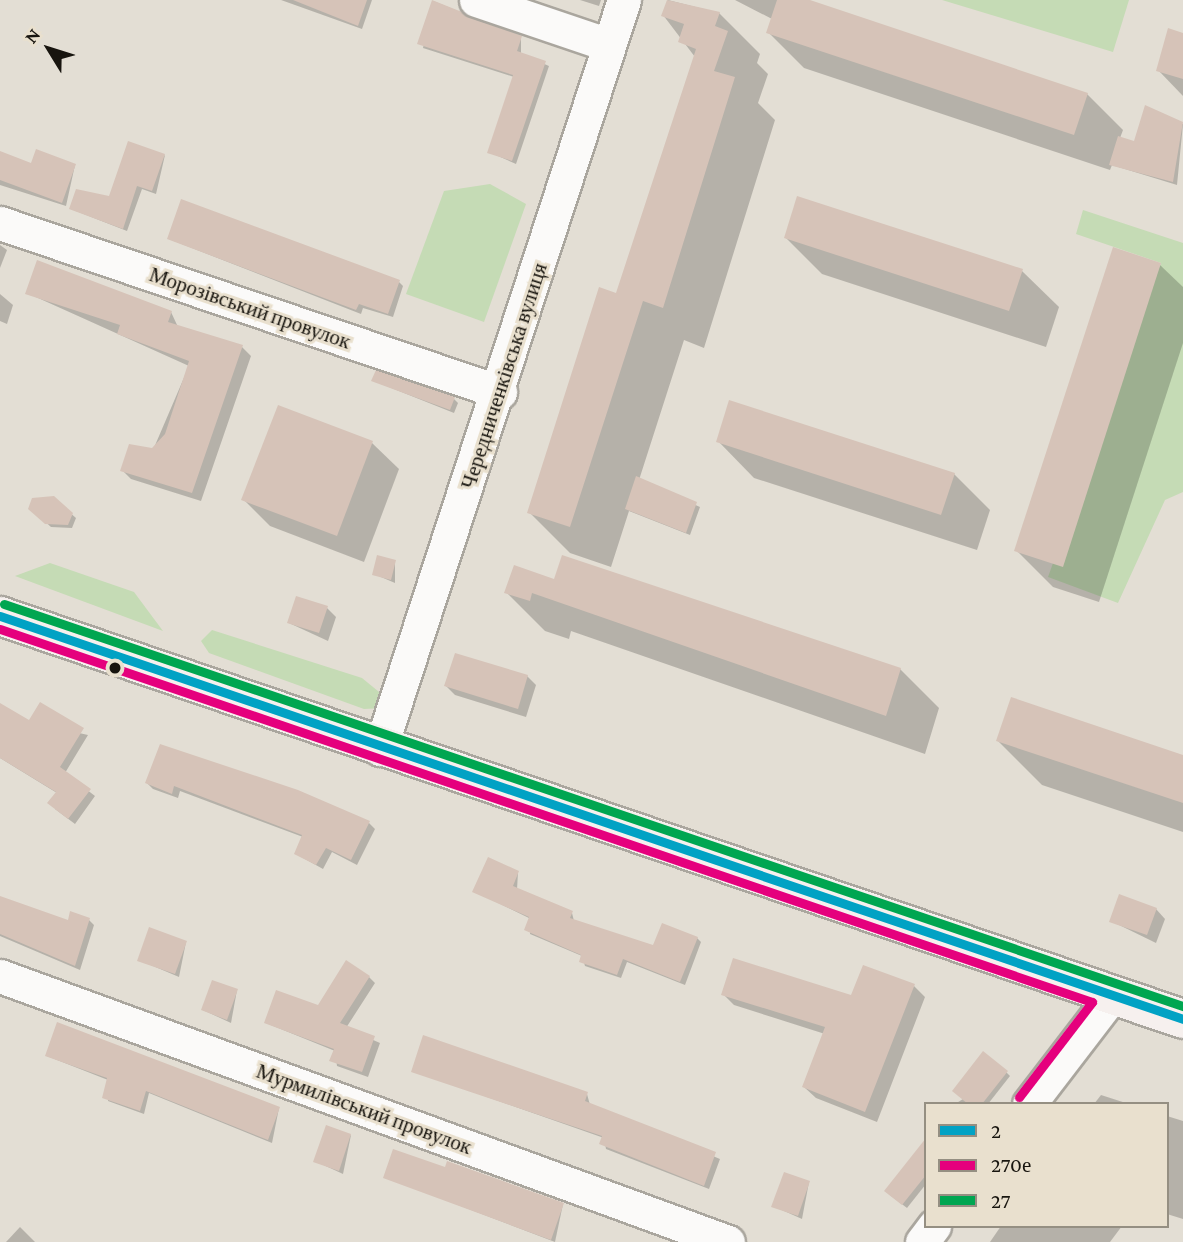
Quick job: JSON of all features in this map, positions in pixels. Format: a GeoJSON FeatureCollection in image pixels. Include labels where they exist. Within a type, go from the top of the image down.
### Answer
{"type":"FeatureCollection","features":[{"type":"Feature","properties":{"kind":"main road"},"geometry":{"type":"LineString","coordinates":[[0,617],[380,749],[1183,1019]]}},
{"type":"Feature","properties":{"kind":"street"},"geometry":{"type":"LineString","coordinates":[[476,0],[609,45]]}},
{"type":"Feature","properties":{"kind":"street","name":"Чередниченківська вулиця"},"geometry":{"type":"LineString","coordinates":[[380,749],[500,392],[624,0]]}},
{"type":"Feature","properties":{"kind":"street","name":"Морозівський провулок"},"geometry":{"type":"LineString","coordinates":[[0,223],[500,392]]}},
{"type":"Feature","properties":{"kind":"street","name":"Мурмилівський провулок"},"geometry":{"type":"LineString","coordinates":[[0,976],[728,1242]]}},
{"type":"Feature","properties":{"kind":"street"},"geometry":{"type":"LineString","coordinates":[[1031,1102],[1112,996]]}},
{"type":"Feature","properties":{"kind":"green space"},"geometry":{"type":"Polygon","coordinates":[[[942,0],[1129,0],[1113,52],[942,0]]]}},
{"type":"Feature","properties":{"kind":"green space"},"geometry":{"type":"Polygon","coordinates":[[[490,184],[526,204],[484,322],[406,294],[444,191],[490,184]]]}},
{"type":"Feature","properties":{"kind":"green space"},"geometry":{"type":"Polygon","coordinates":[[[1083,210],[1183,243],[1183,492],[1165,500],[1118,603],[1048,577],[1161,263],[1076,234],[1083,210]]]}},
{"type":"Feature","properties":{"kind":"green space"},"geometry":{"type":"Polygon","coordinates":[[[50,563],[134,592],[163,631],[15,576],[50,563]]]}},
{"type":"Feature","properties":{"kind":"green space"},"geometry":{"type":"Polygon","coordinates":[[[212,630],[362,678],[384,696],[384,708],[364,709],[209,653],[201,641],[212,630]]]}},
{"type":"Feature","properties":{"kind":"building"},"geometry":{"type":"Polygon","coordinates":[[[293,0],[367,0],[358,26],[293,0]]]}},
{"type":"Feature","properties":{"kind":"building"},"geometry":{"type":"Polygon","coordinates":[[[432,0],[522,36],[517,51],[546,61],[512,161],[487,153],[513,75],[417,44],[432,0]]]}},
{"type":"Feature","properties":{"kind":"building"},"geometry":{"type":"Polygon","coordinates":[[[667,0],[720,12],[715,26],[728,31],[714,71],[735,77],[663,308],[643,301],[570,527],[527,513],[599,287],[616,293],[696,49],[678,42],[684,24],[661,16],[667,0]]]}},
{"type":"Feature","properties":{"kind":"building"},"geometry":{"type":"Polygon","coordinates":[[[777,0],[810,0],[1088,93],[1074,135],[766,33],[777,0]]]}},
{"type":"Feature","properties":{"kind":"building"},"geometry":{"type":"Polygon","coordinates":[[[1168,28],[1183,33],[1183,79],[1156,71],[1168,28]]]}},
{"type":"Feature","properties":{"kind":"building"},"geometry":{"type":"Polygon","coordinates":[[[1145,105],[1183,122],[1173,182],[1109,165],[1118,136],[1134,141],[1145,105]]]}},
{"type":"Feature","properties":{"kind":"building"},"geometry":{"type":"Polygon","coordinates":[[[128,141],[165,154],[152,191],[137,186],[123,229],[69,209],[76,189],[109,196],[128,141]]]}},
{"type":"Feature","properties":{"kind":"building"},"geometry":{"type":"Polygon","coordinates":[[[36,149],[76,164],[62,203],[0,180],[0,151],[31,163],[36,149]]]}},
{"type":"Feature","properties":{"kind":"building"},"geometry":{"type":"Polygon","coordinates":[[[797,196],[1023,269],[1009,311],[784,238],[797,196]]]}},
{"type":"Feature","properties":{"kind":"building"},"geometry":{"type":"Polygon","coordinates":[[[181,199],[400,280],[388,314],[359,304],[356,310],[167,239],[181,199]]]}},
{"type":"Feature","properties":{"kind":"building"},"geometry":{"type":"Polygon","coordinates":[[[1113,247],[1161,263],[1063,567],[1014,551],[1113,247]]]}},
{"type":"Feature","properties":{"kind":"building"},"geometry":{"type":"Polygon","coordinates":[[[37,260],[172,311],[168,322],[243,345],[192,493],[120,471],[129,444],[152,448],[165,434],[189,361],[117,334],[120,325],[25,294],[37,260]]]}},
{"type":"Feature","properties":{"kind":"building"},"geometry":{"type":"Polygon","coordinates":[[[376,370],[455,397],[450,410],[371,381],[376,370]]]}},
{"type":"Feature","properties":{"kind":"building"},"geometry":{"type":"Polygon","coordinates":[[[729,400],[955,473],[941,515],[716,442],[729,400]]]}},
{"type":"Feature","properties":{"kind":"building"},"geometry":{"type":"Polygon","coordinates":[[[278,405],[373,441],[337,536],[241,500],[278,405]]]}},
{"type":"Feature","properties":{"kind":"building"},"geometry":{"type":"Polygon","coordinates":[[[636,476],[697,502],[686,533],[625,509],[636,476]]]}},
{"type":"Feature","properties":{"kind":"building"},"geometry":{"type":"Polygon","coordinates":[[[54,496],[73,513],[68,525],[45,524],[28,509],[32,498],[54,496]]]}},
{"type":"Feature","properties":{"kind":"building"},"geometry":{"type":"Polygon","coordinates":[[[377,555],[396,560],[391,580],[372,575],[377,555]]]}},
{"type":"Feature","properties":{"kind":"building"},"geometry":{"type":"Polygon","coordinates":[[[562,555],[901,668],[886,716],[532,593],[530,601],[504,593],[514,565],[554,579],[562,555]]]}},
{"type":"Feature","properties":{"kind":"building"},"geometry":{"type":"Polygon","coordinates":[[[296,596],[328,606],[319,633],[287,623],[296,596]]]}},
{"type":"Feature","properties":{"kind":"building"},"geometry":{"type":"Polygon","coordinates":[[[455,653],[528,675],[518,709],[444,686],[455,653]]]}},
{"type":"Feature","properties":{"kind":"building"},"geometry":{"type":"Polygon","coordinates":[[[1011,697],[1183,755],[1183,803],[996,741],[1011,697]]]}},
{"type":"Feature","properties":{"kind":"building"},"geometry":{"type":"Polygon","coordinates":[[[40,702],[84,728],[60,767],[91,789],[68,819],[47,803],[56,792],[0,758],[0,703],[29,720],[40,702]]]}},
{"type":"Feature","properties":{"kind":"building"},"geometry":{"type":"Polygon","coordinates":[[[160,744],[298,790],[370,821],[351,860],[326,848],[316,865],[294,854],[302,835],[174,786],[172,794],[145,783],[160,744]]]}},
{"type":"Feature","properties":{"kind":"building"},"geometry":{"type":"Polygon","coordinates":[[[488,857],[519,871],[513,886],[573,911],[570,918],[653,945],[662,923],[698,937],[680,982],[623,959],[617,975],[579,962],[581,955],[524,930],[529,917],[472,892],[488,857]]]}},
{"type":"Feature","properties":{"kind":"building"},"geometry":{"type":"Polygon","coordinates":[[[1119,894],[1157,908],[1147,935],[1109,922],[1119,894]]]}},
{"type":"Feature","properties":{"kind":"building"},"geometry":{"type":"Polygon","coordinates":[[[0,896],[68,920],[70,911],[90,918],[75,966],[0,934],[0,896]]]}},
{"type":"Feature","properties":{"kind":"building"},"geometry":{"type":"Polygon","coordinates":[[[149,927],[187,941],[175,974],[137,961],[149,927]]]}},
{"type":"Feature","properties":{"kind":"building"},"geometry":{"type":"Polygon","coordinates":[[[733,958],[851,995],[863,965],[915,984],[865,1112],[802,1087],[825,1027],[721,995],[733,958]]]}},
{"type":"Feature","properties":{"kind":"building"},"geometry":{"type":"Polygon","coordinates":[[[346,960],[370,976],[340,1023],[375,1036],[362,1072],[329,1061],[334,1049],[264,1023],[276,990],[318,1005],[346,960]]]}},
{"type":"Feature","properties":{"kind":"building"},"geometry":{"type":"Polygon","coordinates":[[[212,980],[238,989],[227,1020],[201,1010],[212,980]]]}},
{"type":"Feature","properties":{"kind":"building"},"geometry":{"type":"Polygon","coordinates":[[[57,1022],[280,1107],[268,1140],[146,1091],[140,1111],[102,1098],[107,1078],[45,1056],[57,1022]]]}},
{"type":"Feature","properties":{"kind":"building"},"geometry":{"type":"Polygon","coordinates":[[[423,1035],[588,1092],[585,1101],[716,1152],[704,1186],[599,1144],[602,1136],[411,1072],[423,1035]]]}},
{"type":"Feature","properties":{"kind":"building"},"geometry":{"type":"Polygon","coordinates":[[[983,1051],[1008,1071],[984,1102],[966,1102],[952,1091],[983,1051]]]}},
{"type":"Feature","properties":{"kind":"building"},"geometry":{"type":"Polygon","coordinates":[[[326,1125],[351,1134],[339,1171],[313,1162],[326,1125]]]}},
{"type":"Feature","properties":{"kind":"building"},"geometry":{"type":"Polygon","coordinates":[[[924,1141],[924,1178],[902,1205],[884,1191],[924,1141]]]}},
{"type":"Feature","properties":{"kind":"building"},"geometry":{"type":"Polygon","coordinates":[[[393,1149],[445,1167],[447,1161],[564,1203],[551,1240],[383,1178],[393,1149]]]}},
{"type":"Feature","properties":{"kind":"building"},"geometry":{"type":"Polygon","coordinates":[[[784,1172],[810,1181],[798,1216],[771,1207],[784,1172]]]}},
{"type":"Feature","properties":{"kind":"transit line","name":"27"},"geometry":{"type":"LineString","coordinates":[[4,604],[1183,1006]]}},
{"type":"Feature","properties":{"kind":"transit line","name":"2"},"geometry":{"type":"LineString","coordinates":[[0,616],[1183,1019]]}},
{"type":"Feature","properties":{"kind":"transit line","name":"270е"},"geometry":{"type":"LineString","coordinates":[[0,629],[1092,1002],[1019,1097]]}}]}
